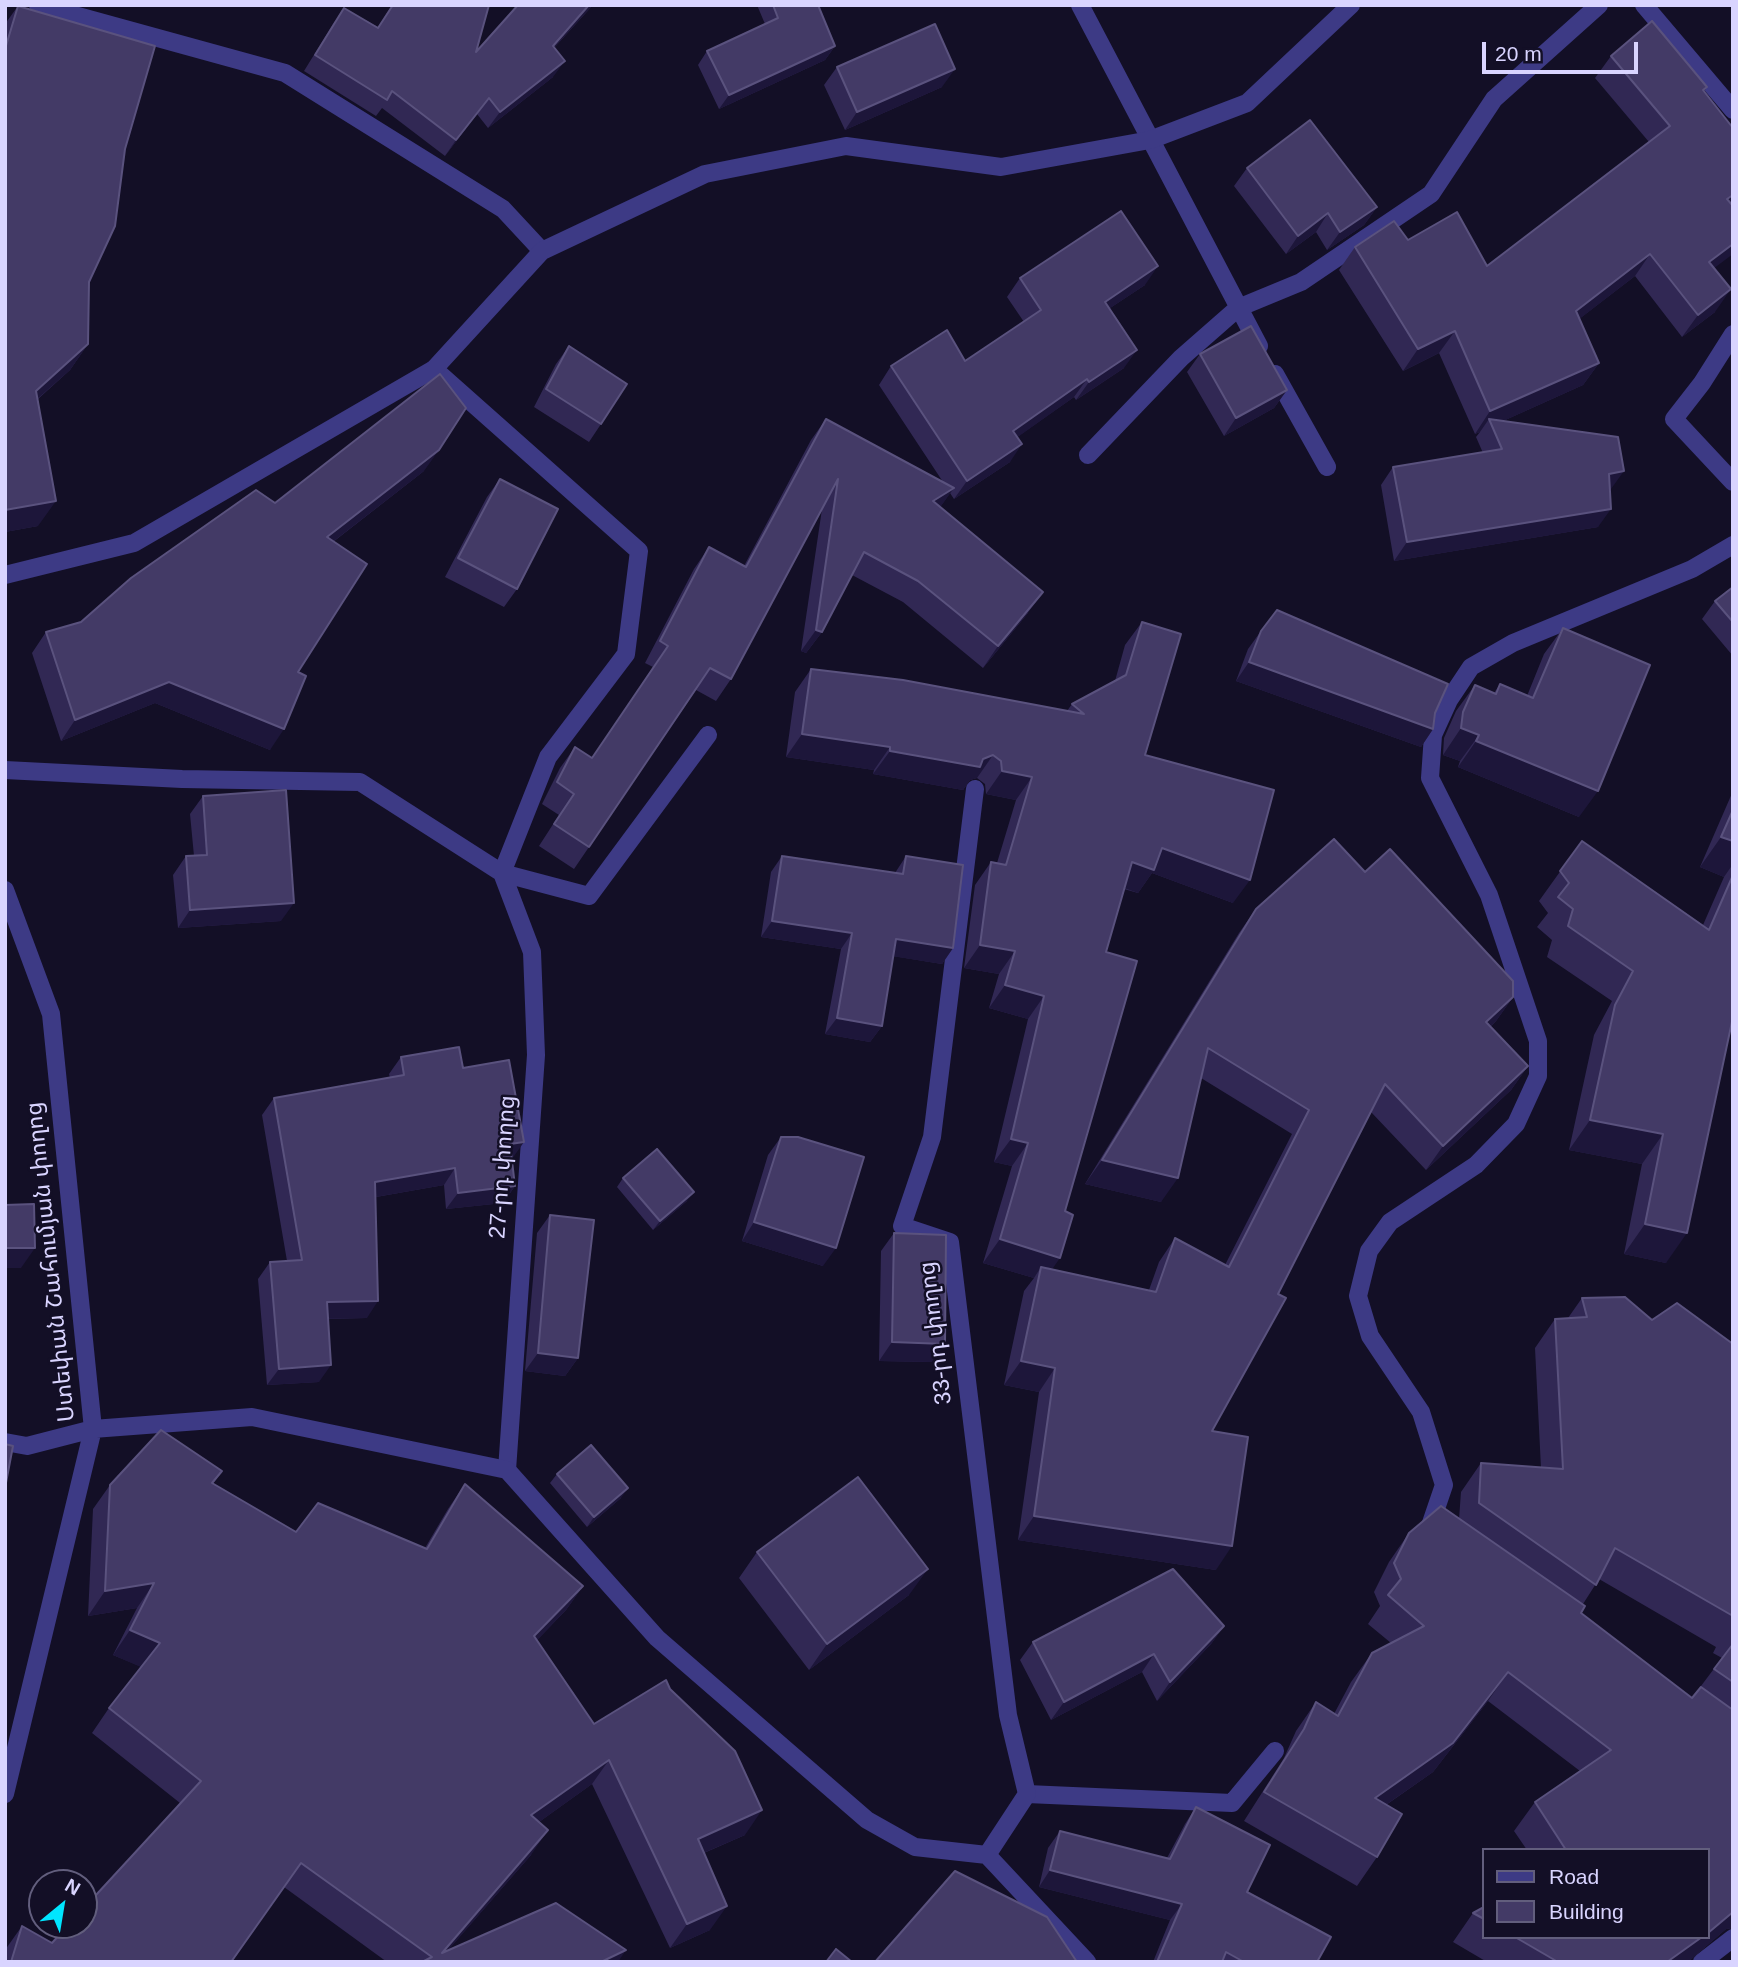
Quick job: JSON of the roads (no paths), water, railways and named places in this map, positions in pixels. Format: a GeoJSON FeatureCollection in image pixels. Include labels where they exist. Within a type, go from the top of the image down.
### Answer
{"type":"FeatureCollection","features":[{"type":"Feature","properties":{"kind":"street"},"geometry":{"type":"LineString","coordinates":[[38,5],[285,74],[503,209],[542,251]]}},
{"type":"Feature","properties":{"kind":"street"},"geometry":{"type":"LineString","coordinates":[[1080,5],[1238,308],[1327,467]]}},
{"type":"Feature","properties":{"kind":"street"},"geometry":{"type":"LineString","coordinates":[[5,575],[134,543],[434,369],[542,251],[705,174],[846,146],[1002,167],[1150,140],[1247,103],[1351,5]]}},
{"type":"Feature","properties":{"kind":"street"},"geometry":{"type":"LineString","coordinates":[[1088,455],[1181,358],[1238,308],[1301,282],[1431,194],[1494,99],[1599,5]]}},
{"type":"Feature","properties":{"kind":"street"},"geometry":{"type":"LineString","coordinates":[[1644,5],[1733,110]]}},
{"type":"Feature","properties":{"kind":"street"},"geometry":{"type":"LineString","coordinates":[[1733,334],[1702,383],[1674,419],[1733,482]]}},
{"type":"Feature","properties":{"kind":"street"},"geometry":{"type":"LineString","coordinates":[[434,369],[639,551],[626,654],[548,757],[502,873]]}},
{"type":"Feature","properties":{"kind":"street"},"geometry":{"type":"LineString","coordinates":[[1436,1529],[1444,1485],[1421,1412],[1370,1336],[1358,1296],[1369,1251],[1390,1222],[1476,1164],[1516,1124],[1538,1076],[1538,1041],[1489,895],[1430,778],[1433,736],[1449,700],[1471,667],[1513,643],[1692,569],[1733,545]]}},
{"type":"Feature","properties":{"kind":"street"},"geometry":{"type":"LineString","coordinates":[[5,770],[182,779],[360,782],[502,873],[589,896],[708,735]]}},
{"type":"Feature","properties":{"kind":"street","name":"33-րդ փողոց"},"geometry":{"type":"LineString","coordinates":[[975,789],[932,1137],[902,1226],[950,1242],[1008,1715],[1027,1794]]}},
{"type":"Feature","properties":{"kind":"street","name":"27-րդ փողոց"},"geometry":{"type":"LineString","coordinates":[[502,873],[532,952],[536,1055],[507,1470]]}},
{"type":"Feature","properties":{"kind":"street","name":"Ստեփան Շահումյան փողոց"},"geometry":{"type":"LineString","coordinates":[[5,890],[51,1014],[93,1429],[5,1794]]}},
{"type":"Feature","properties":{"kind":"street"},"geometry":{"type":"LineString","coordinates":[[5,1442],[27,1446],[93,1429],[252,1417],[507,1470],[657,1639],[867,1820],[915,1847],[987,1855],[1087,1962]]}},
{"type":"Feature","properties":{"kind":"street"},"geometry":{"type":"LineString","coordinates":[[987,1855],[1027,1794],[1232,1803],[1275,1751]]}},
{"type":"Feature","properties":{"kind":"street"},"geometry":{"type":"LineString","coordinates":[[1702,1962],[1733,1938]]}}]}
